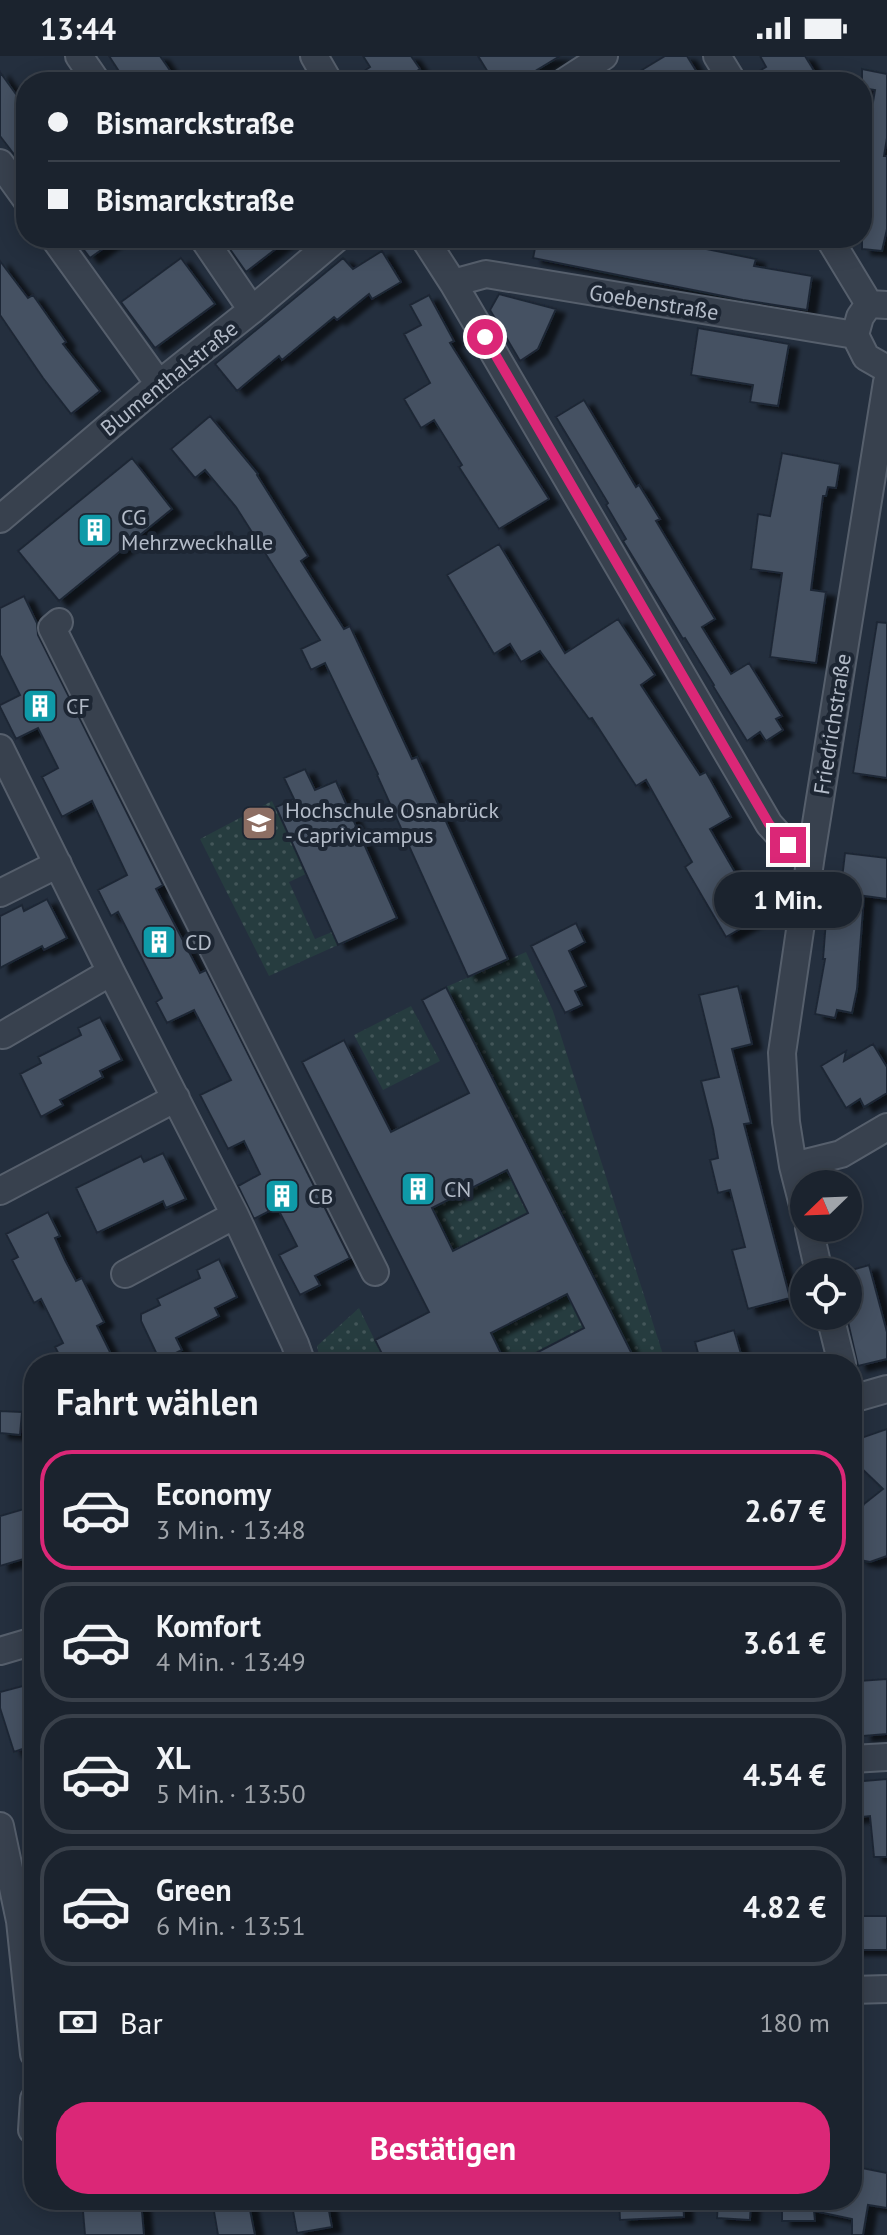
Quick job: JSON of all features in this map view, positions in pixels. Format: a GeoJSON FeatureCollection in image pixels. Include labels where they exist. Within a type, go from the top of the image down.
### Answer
{"type":"FeatureCollection","features":[{"type":"Feature","properties":{"kind":"street"},"geometry":{"type":"LineString","coordinates":[[579,72],[604,56]]}},
{"type":"Feature","properties":{"kind":"street"},"geometry":{"type":"LineString","coordinates":[[0,163],[16,185]]}},
{"type":"Feature","properties":{"kind":"street"},"geometry":{"type":"LineString","coordinates":[[61,248],[159,384]]}},
{"type":"Feature","properties":{"kind":"street"},"geometry":{"type":"LineString","coordinates":[[210,248],[252,310]]}},
{"type":"Feature","properties":{"kind":"street","name":"Blumenthalstraße"},"geometry":{"type":"LineString","coordinates":[[0,519],[325,248]]}},
{"type":"Feature","properties":{"kind":"street"},"geometry":{"type":"LineString","coordinates":[[430,248],[769,824],[788,845],[811,855]]}},
{"type":"Feature","properties":{"kind":"street"},"geometry":{"type":"LineString","coordinates":[[836,248],[878,305],[860,317],[855,335],[866,357],[887,369]]}},
{"type":"Feature","properties":{"kind":"street","name":"Goebenstraße"},"geometry":{"type":"LineString","coordinates":[[453,283],[486,274],[855,335]]}},
{"type":"Feature","properties":{"kind":"street","name":"Friedrichstraße"},"geometry":{"type":"LineString","coordinates":[[794,1170],[786,1122],[782,1053],[887,382]]}},
{"type":"Feature","properties":{"kind":"street"},"geometry":{"type":"LineString","coordinates":[[59,622],[52,628],[375,1272]]}},
{"type":"Feature","properties":{"kind":"street"},"geometry":{"type":"LineString","coordinates":[[0,748],[235,1215],[298,1354]]}},
{"type":"Feature","properties":{"kind":"street"},"geometry":{"type":"LineString","coordinates":[[0,893],[58,864]]}},
{"type":"Feature","properties":{"kind":"street"},"geometry":{"type":"LineString","coordinates":[[3,1035],[111,972]]}},
{"type":"Feature","properties":{"kind":"street"},"geometry":{"type":"LineString","coordinates":[[0,1191],[176,1098]]}},
{"type":"Feature","properties":{"kind":"street"},"geometry":{"type":"LineString","coordinates":[[793,1166],[841,1154],[887,1127]]}},
{"type":"Feature","properties":{"kind":"street"},"geometry":{"type":"LineString","coordinates":[[125,1274],[235,1215]]}},
{"type":"Feature","properties":{"kind":"street"},"geometry":{"type":"LineString","coordinates":[[834,1330],[840,1354]]}},
{"type":"Feature","properties":{"kind":"street"},"geometry":{"type":"LineString","coordinates":[[862,1396],[887,1389]]}},
{"type":"Feature","properties":{"kind":"street"},"geometry":{"type":"LineString","coordinates":[[0,1651],[24,1644]]}},
{"type":"Feature","properties":{"kind":"street"},"geometry":{"type":"LineString","coordinates":[[862,1758],[887,1757]]}},
{"type":"Feature","properties":{"kind":"street"},"geometry":{"type":"LineString","coordinates":[[0,1826],[20,1921],[24,1959]]}},
{"type":"Feature","properties":{"kind":"street"},"geometry":{"type":"LineString","coordinates":[[862,1990],[887,1989]]}},
{"type":"Feature","properties":{"kind":"green space"},"geometry":{"type":"Polygon","coordinates":[[[272,801],[306,874],[289,882],[315,939],[332,932],[338,945],[269,976],[200,839],[272,801]]]}},
{"type":"Feature","properties":{"kind":"green space"},"geometry":{"type":"Polygon","coordinates":[[[526,952],[553,1011],[663,1354],[632,1354],[446,987],[526,952]]]}},
{"type":"Feature","properties":{"kind":"green space"},"geometry":{"type":"Polygon","coordinates":[[[411,1006],[440,1061],[383,1090],[354,1035],[411,1006]]]}},
{"type":"Feature","properties":{"kind":"green space"},"geometry":{"type":"Polygon","coordinates":[[[507,1170],[528,1213],[453,1251],[432,1208],[507,1170]]]}},
{"type":"Feature","properties":{"kind":"green space"},"geometry":{"type":"Polygon","coordinates":[[[567,1294],[584,1328],[534,1354],[501,1354],[491,1333],[567,1294]]]}},
{"type":"Feature","properties":{"kind":"green space"},"geometry":{"type":"Polygon","coordinates":[[[359,1308],[382,1354],[319,1354],[317,1346],[359,1308]]]}},
{"type":"Feature","properties":{"kind":"building"},"geometry":{"type":"Polygon","coordinates":[[[109,56],[160,56],[171,72],[119,72],[109,56]]]}},
{"type":"Feature","properties":{"kind":"building"},"geometry":{"type":"Polygon","coordinates":[[[363,56],[411,56],[420,69],[415,72],[362,72],[370,67],[363,56]]]}},
{"type":"Feature","properties":{"kind":"building"},"geometry":{"type":"Polygon","coordinates":[[[478,56],[560,56],[534,72],[488,72],[478,56]]]}},
{"type":"Feature","properties":{"kind":"building"},"geometry":{"type":"Polygon","coordinates":[[[665,56],[687,56],[697,72],[639,72],[665,56]]]}},
{"type":"Feature","properties":{"kind":"building"},"geometry":{"type":"Polygon","coordinates":[[[760,56],[805,56],[815,72],[758,72],[766,67],[760,56]]]}},
{"type":"Feature","properties":{"kind":"building"},"geometry":{"type":"Polygon","coordinates":[[[862,69],[887,74],[884,156],[887,156],[887,229],[882,251],[862,249],[872,248],[872,108],[875,90],[872,90],[872,72],[862,72],[862,69]]]}},
{"type":"Feature","properties":{"kind":"building"},"geometry":{"type":"Polygon","coordinates":[[[0,72],[16,94],[16,157],[0,136],[0,72]]]}},
{"type":"Feature","properties":{"kind":"building"},"geometry":{"type":"Polygon","coordinates":[[[82,248],[104,248],[90,258],[82,248]]]}},
{"type":"Feature","properties":{"kind":"building"},"geometry":{"type":"Polygon","coordinates":[[[229,248],[277,248],[246,272],[229,248]]]}},
{"type":"Feature","properties":{"kind":"building"},"geometry":{"type":"Polygon","coordinates":[[[535,248],[702,248],[756,259],[754,266],[812,276],[807,310],[533,258],[535,248]]]}},
{"type":"Feature","properties":{"kind":"building"},"geometry":{"type":"Polygon","coordinates":[[[382,251],[401,282],[372,299],[369,294],[337,320],[334,317],[282,360],[279,356],[237,391],[215,364],[343,258],[353,269],[382,251]]]}},
{"type":"Feature","properties":{"kind":"building"},"geometry":{"type":"Polygon","coordinates":[[[181,258],[215,304],[155,348],[121,302],[181,258]]]}},
{"type":"Feature","properties":{"kind":"building"},"geometry":{"type":"Polygon","coordinates":[[[0,261],[28,298],[33,295],[66,342],[63,344],[100,391],[71,414],[0,315],[0,261]]]}},
{"type":"Feature","properties":{"kind":"building"},"geometry":{"type":"Polygon","coordinates":[[[499,294],[556,309],[538,349],[520,361],[490,310],[499,294]]]}},
{"type":"Feature","properties":{"kind":"building"},"geometry":{"type":"Polygon","coordinates":[[[429,295],[454,341],[450,343],[549,499],[499,529],[459,467],[462,465],[434,420],[421,428],[404,399],[430,383],[404,334],[421,325],[410,305],[429,295]]]}},
{"type":"Feature","properties":{"kind":"building"},"geometry":{"type":"Polygon","coordinates":[[[698,328],[789,344],[778,406],[750,402],[753,385],[691,375],[698,328]]]}},
{"type":"Feature","properties":{"kind":"building"},"geometry":{"type":"Polygon","coordinates":[[[584,400],[636,487],[639,485],[660,519],[656,521],[715,619],[702,627],[731,674],[749,663],[782,716],[776,719],[783,730],[766,741],[760,732],[747,741],[623,541],[626,539],[606,505],[608,503],[556,417],[584,400]]]}},
{"type":"Feature","properties":{"kind":"building"},"geometry":{"type":"Polygon","coordinates":[[[210,416],[258,474],[308,556],[301,561],[344,629],[350,626],[412,759],[417,757],[508,959],[468,977],[325,663],[311,670],[301,649],[320,640],[236,507],[205,470],[195,478],[171,449],[210,416]]]}},
{"type":"Feature","properties":{"kind":"building"},"geometry":{"type":"Polygon","coordinates":[[[782,453],[840,464],[836,488],[828,487],[826,496],[823,496],[811,590],[826,592],[816,663],[770,657],[782,573],[751,569],[758,514],[770,516],[782,453]]]}},
{"type":"Feature","properties":{"kind":"building","name":"CG Mehrzweckhalle"},"geometry":{"type":"Polygon","coordinates":[[[132,458],[172,509],[59,601],[18,551],[132,458]]]}},
{"type":"Feature","properties":{"kind":"building"},"geometry":{"type":"Polygon","coordinates":[[[499,544],[565,653],[618,619],[655,675],[641,685],[700,775],[706,772],[731,817],[710,829],[761,917],[726,937],[685,867],[692,862],[646,780],[636,786],[592,718],[589,719],[540,651],[521,662],[510,644],[494,654],[447,575],[499,544]]]}},
{"type":"Feature","properties":{"kind":"building"},"geometry":{"type":"Polygon","coordinates":[[[24,596],[37,623],[38,635],[163,885],[156,889],[200,973],[206,970],[350,1258],[315,1276],[320,1285],[300,1295],[279,1255],[297,1246],[277,1207],[254,1219],[238,1186],[260,1174],[244,1141],[228,1149],[200,1095],[231,1080],[194,1010],[167,1023],[156,1002],[162,998],[118,912],[111,916],[98,890],[127,875],[92,801],[62,817],[42,777],[58,768],[38,728],[16,739],[0,707],[20,695],[0,655],[0,608],[24,596]]]}},
{"type":"Feature","properties":{"kind":"building"},"geometry":{"type":"Polygon","coordinates":[[[877,622],[887,623],[887,778],[853,773],[877,622]]]}},
{"type":"Feature","properties":{"kind":"building"},"geometry":{"type":"Polygon","coordinates":[[[305,769],[315,790],[336,781],[397,918],[338,945],[276,807],[294,799],[284,778],[305,769]]]}},
{"type":"Feature","properties":{"kind":"building"},"geometry":{"type":"Polygon","coordinates":[[[845,853],[887,858],[887,899],[864,896],[857,989],[852,1013],[837,1010],[835,1018],[815,1014],[825,959],[826,920],[837,921],[845,853]]]}},
{"type":"Feature","properties":{"kind":"building"},"geometry":{"type":"Polygon","coordinates":[[[47,899],[67,938],[44,950],[42,946],[0,968],[0,916],[22,905],[24,911],[47,899]]]}},
{"type":"Feature","properties":{"kind":"building"},"geometry":{"type":"Polygon","coordinates":[[[576,923],[585,942],[569,951],[586,986],[575,991],[582,1005],[565,1013],[531,946],[576,923]]]}},
{"type":"Feature","properties":{"kind":"building"},"geometry":{"type":"Polygon","coordinates":[[[738,986],[752,1044],[732,1049],[751,1123],[744,1124],[790,1298],[748,1309],[732,1250],[745,1247],[730,1190],[718,1193],[710,1160],[718,1158],[701,1081],[719,1077],[699,995],[738,986]]]}},
{"type":"Feature","properties":{"kind":"building","name":"CN"},"geometry":{"type":"Polygon","coordinates":[[[446,987],[632,1354],[534,1354],[584,1328],[567,1294],[491,1333],[501,1354],[382,1354],[375,1340],[429,1312],[302,1062],[344,1040],[391,1132],[469,1093],[422,1000],[446,987]],[[507,1170],[432,1208],[453,1251],[528,1213],[507,1170]]]}},
{"type":"Feature","properties":{"kind":"building"},"geometry":{"type":"Polygon","coordinates":[[[100,1017],[122,1060],[100,1071],[103,1077],[60,1100],[63,1105],[41,1117],[20,1074],[41,1063],[38,1057],[81,1035],[78,1028],[100,1017]]]}},
{"type":"Feature","properties":{"kind":"building"},"geometry":{"type":"Polygon","coordinates":[[[873,1044],[887,1067],[887,1093],[864,1107],[860,1099],[846,1108],[821,1066],[846,1051],[844,1061],[873,1044]]]}},
{"type":"Feature","properties":{"kind":"building"},"geometry":{"type":"Polygon","coordinates":[[[163,1153],[186,1199],[166,1208],[163,1201],[97,1233],[76,1188],[141,1156],[144,1162],[163,1153]]]}},
{"type":"Feature","properties":{"kind":"building"},"geometry":{"type":"Polygon","coordinates":[[[48,1212],[60,1236],[55,1238],[65,1260],[76,1281],[82,1278],[104,1322],[97,1326],[111,1354],[59,1354],[55,1347],[63,1343],[41,1299],[34,1303],[12,1260],[18,1257],[6,1234],[48,1212]]]}},
{"type":"Feature","properties":{"kind":"building"},"geometry":{"type":"Polygon","coordinates":[[[219,1259],[237,1297],[215,1308],[219,1316],[176,1338],[182,1350],[174,1354],[157,1354],[141,1321],[141,1314],[160,1305],[157,1299],[200,1278],[197,1270],[219,1259]]]}},
{"type":"Feature","properties":{"kind":"building"},"geometry":{"type":"Polygon","coordinates":[[[869,1265],[887,1332],[887,1359],[862,1365],[862,1354],[855,1354],[850,1330],[862,1330],[862,1267],[869,1265]]]}},
{"type":"Feature","properties":{"kind":"building"},"geometry":{"type":"Polygon","coordinates":[[[734,1330],[741,1354],[698,1354],[695,1342],[734,1330]]]}},
{"type":"Feature","properties":{"kind":"building"},"geometry":{"type":"Polygon","coordinates":[[[0,1411],[22,1412],[20,1435],[0,1433],[0,1411]]]}},
{"type":"Feature","properties":{"kind":"building"},"geometry":{"type":"Polygon","coordinates":[[[887,1429],[887,1556],[870,1562],[862,1560],[862,1508],[883,1489],[862,1469],[862,1438],[887,1429]]]}},
{"type":"Feature","properties":{"kind":"building"},"geometry":{"type":"Polygon","coordinates":[[[24,1509],[24,1559],[0,1566],[0,1516],[24,1509]]]}},
{"type":"Feature","properties":{"kind":"building"},"geometry":{"type":"Polygon","coordinates":[[[887,1679],[887,1734],[863,1736],[862,1681],[887,1679]]]}},
{"type":"Feature","properties":{"kind":"building"},"geometry":{"type":"Polygon","coordinates":[[[24,1686],[24,1748],[14,1752],[0,1708],[0,1692],[24,1686]]]}},
{"type":"Feature","properties":{"kind":"building"},"geometry":{"type":"Polygon","coordinates":[[[887,1779],[887,1857],[874,1857],[870,1816],[862,1817],[862,1781],[887,1779]]]}},
{"type":"Feature","properties":{"kind":"building"},"geometry":{"type":"Polygon","coordinates":[[[862,1916],[887,1916],[887,1950],[862,1950],[862,1916]]]}},
{"type":"Feature","properties":{"kind":"building"},"geometry":{"type":"Polygon","coordinates":[[[862,2168],[887,2173],[887,2208],[868,2205],[863,2235],[852,2235],[852,2219],[814,2211],[815,2221],[782,2221],[782,2210],[862,2210],[862,2168]]]}},
{"type":"Feature","properties":{"kind":"building"},"geometry":{"type":"Polygon","coordinates":[[[83,2210],[142,2210],[144,2235],[85,2235],[83,2210]]]}},
{"type":"Feature","properties":{"kind":"building"},"geometry":{"type":"Polygon","coordinates":[[[214,2210],[250,2210],[255,2235],[218,2235],[214,2210]]]}},
{"type":"Feature","properties":{"kind":"building"},"geometry":{"type":"Polygon","coordinates":[[[293,2210],[329,2210],[332,2227],[297,2233],[293,2210]]]}},
{"type":"Feature","properties":{"kind":"building"},"geometry":{"type":"Polygon","coordinates":[[[620,2210],[684,2210],[684,2217],[620,2220],[620,2210]]]}},
{"type":"Feature","properties":{"kind":"building"},"geometry":{"type":"Polygon","coordinates":[[[717,2210],[750,2210],[750,2220],[717,2218],[717,2210]]]}},
{"type":"Feature","properties":{"kind":"place","name":"CG Mehrzweckhalle"},"geometry":{"type":"Point","coordinates":[95,530]}},
{"type":"Feature","properties":{"kind":"place","name":"CF"},"geometry":{"type":"Point","coordinates":[40,706]}},
{"type":"Feature","properties":{"kind":"place","name":"Hochschule Osnabrück - Caprivicampus"},"geometry":{"type":"Point","coordinates":[259,823]}},
{"type":"Feature","properties":{"kind":"place","name":"CD"},"geometry":{"type":"Point","coordinates":[159,942]}},
{"type":"Feature","properties":{"kind":"place","name":"CN"},"geometry":{"type":"Point","coordinates":[418,1189]}},
{"type":"Feature","properties":{"kind":"place","name":"CB"},"geometry":{"type":"Point","coordinates":[282,1196]}},
{"type":"Feature","properties":{"kind":"route"},"geometry":{"type":"LineString","coordinates":[[485,337],[769,824],[788,845]]}}]}
